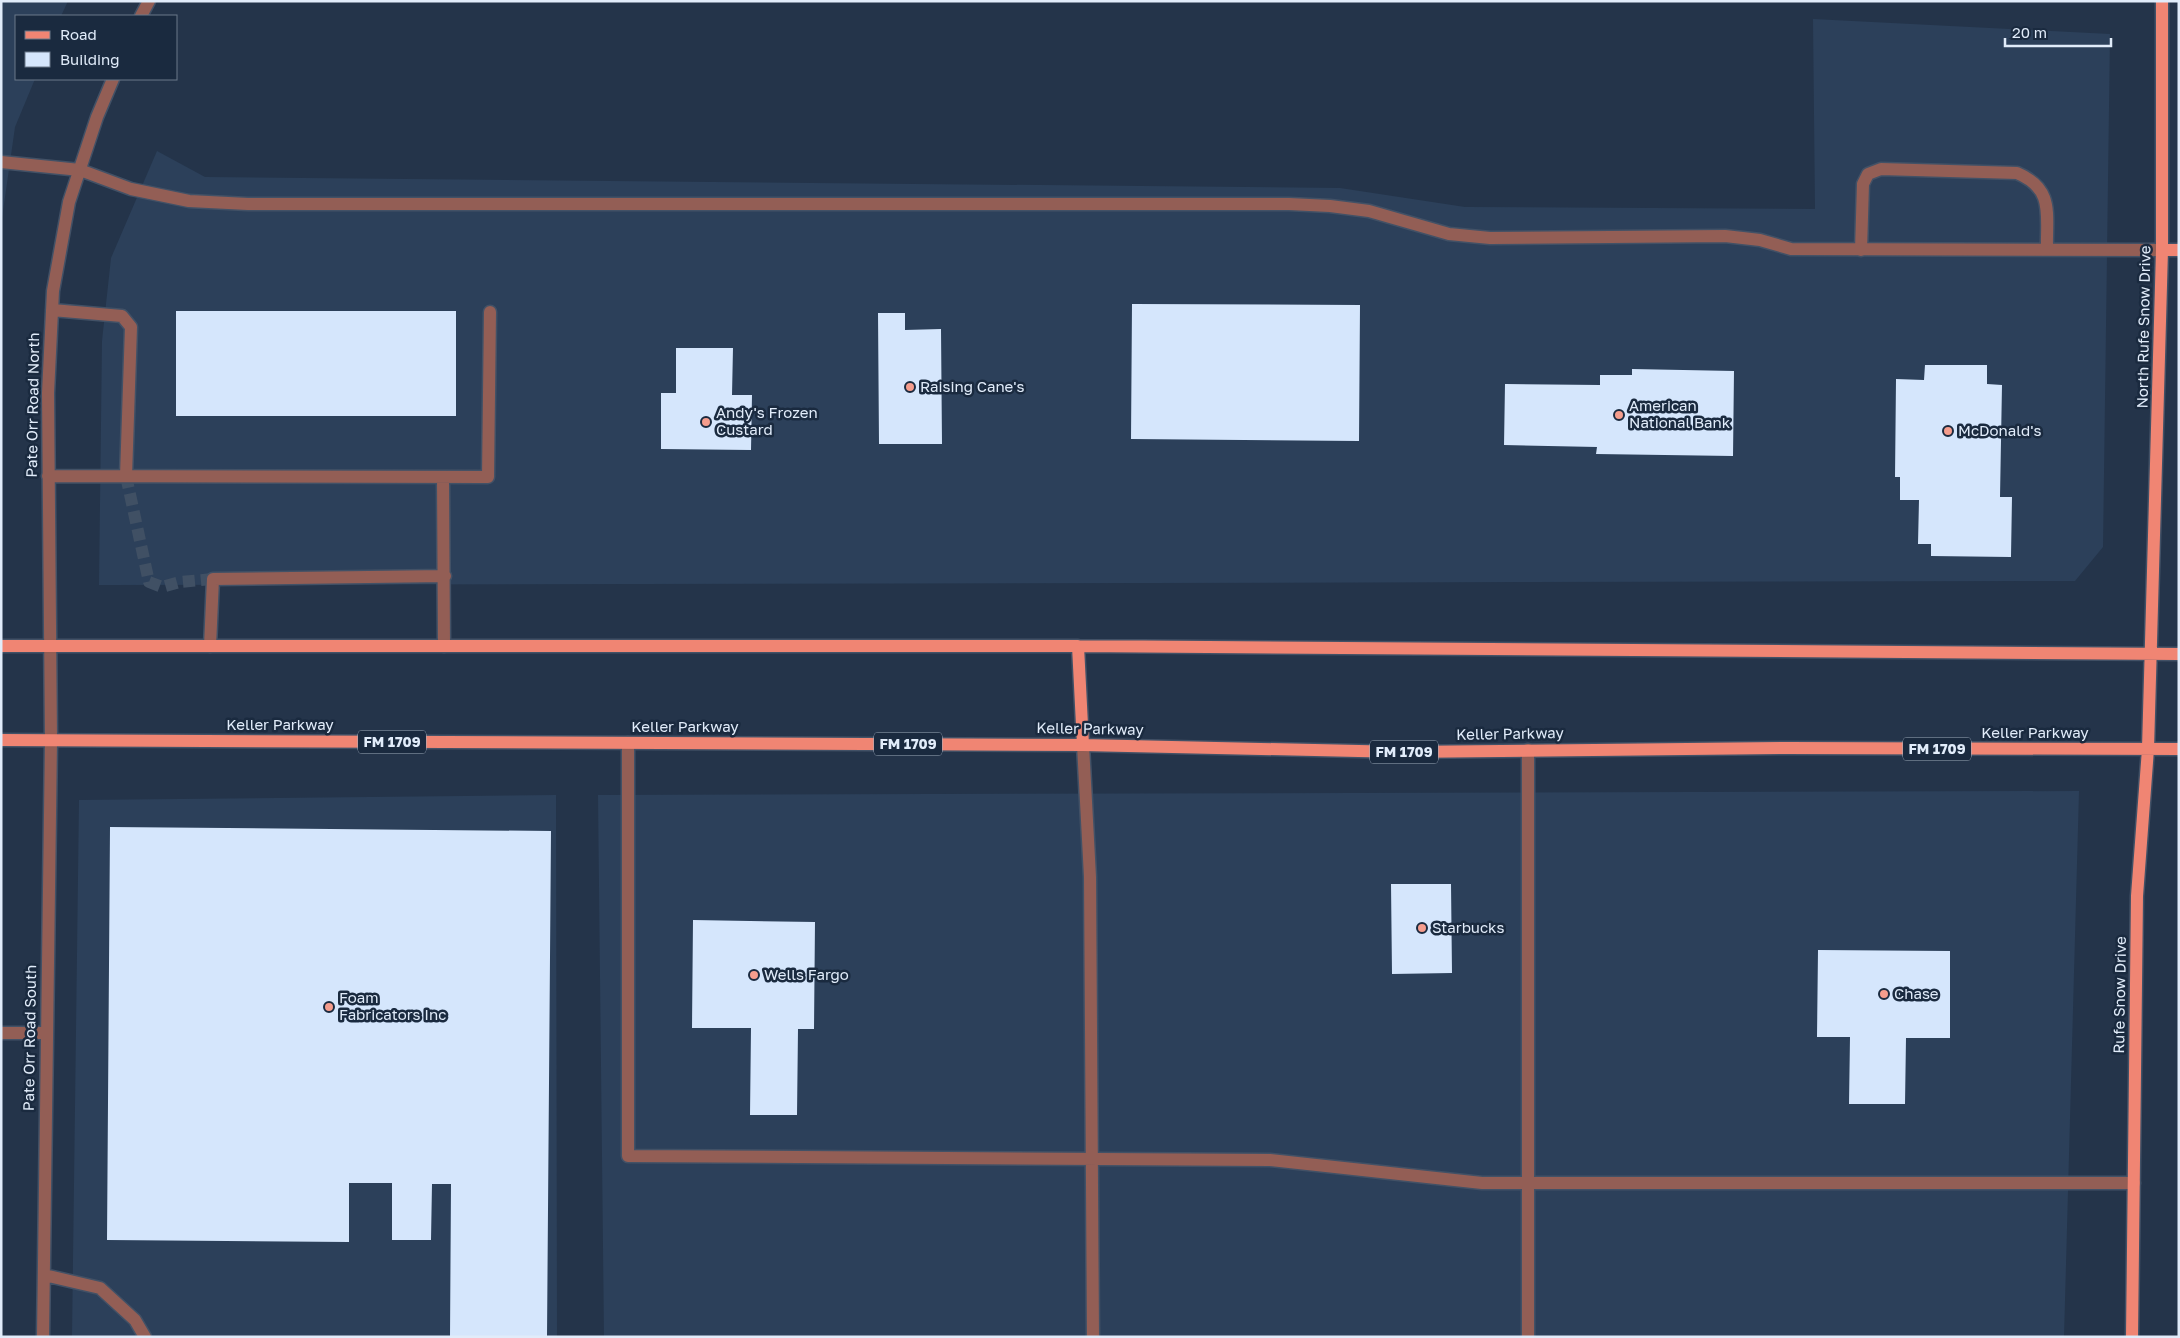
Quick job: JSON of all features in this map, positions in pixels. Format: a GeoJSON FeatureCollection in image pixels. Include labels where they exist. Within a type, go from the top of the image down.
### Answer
{"type":"FeatureCollection","features":[{"type":"Feature","properties":{"kind":"main road","name":"North Rufe Snow Drive"},"geometry":{"type":"LineString","coordinates":[[2152,654],[2162,250],[2162,1]]}},
{"type":"Feature","properties":{"kind":"main road"},"geometry":{"type":"LineString","coordinates":[[2162,250],[2179,250]]}},
{"type":"Feature","properties":{"kind":"main road"},"geometry":{"type":"LineString","coordinates":[[1,646],[1078,646],[2179,654]]}},
{"type":"Feature","properties":{"kind":"main road"},"geometry":{"type":"LineString","coordinates":[[1078,646],[1083,744]]}},
{"type":"Feature","properties":{"kind":"main road","name":"Rufe Snow Drive"},"geometry":{"type":"LineString","coordinates":[[2132,1337],[2138,896],[2152,654]]}},
{"type":"Feature","properties":{"kind":"main road","name":"Keller Parkway"},"geometry":{"type":"LineString","coordinates":[[1,740],[1083,744],[1403,752],[1778,748],[2179,750]]}},
{"type":"Feature","properties":{"kind":"street"},"geometry":{"type":"LineString","coordinates":[[142,15],[149,1]]}},
{"type":"Feature","properties":{"kind":"street","name":"Pate Orr Road North"},"geometry":{"type":"LineString","coordinates":[[51,740],[48,393],[53,291],[69,202],[97,116],[113,80]]}},
{"type":"Feature","properties":{"kind":"street"},"geometry":{"type":"LineString","coordinates":[[1,162],[80,170],[131,189],[190,201],[248,204],[1289,204],[1330,206],[1369,211],[1450,234],[1490,238],[1725,236],[1760,240],[1791,249],[2162,250]]}},
{"type":"Feature","properties":{"kind":"street"},"geometry":{"type":"LineString","coordinates":[[1861,250],[1863,184],[1868,174],[1881,169],[2016,173],[2029,178],[2038,186],[2046,201],[2046,250]]}},
{"type":"Feature","properties":{"kind":"street"},"geometry":{"type":"LineString","coordinates":[[52,310],[122,316],[131,327],[126,476]]}},
{"type":"Feature","properties":{"kind":"street"},"geometry":{"type":"LineString","coordinates":[[48,476],[488,477],[490,312]]}},
{"type":"Feature","properties":{"kind":"street"},"geometry":{"type":"LineString","coordinates":[[443,477],[444,646]]}},
{"type":"Feature","properties":{"kind":"street"},"geometry":{"type":"LineString","coordinates":[[210,646],[214,579],[445,576]]}},
{"type":"Feature","properties":{"kind":"street","name":"Pate Orr Road South"},"geometry":{"type":"LineString","coordinates":[[43,1337],[51,740]]}},
{"type":"Feature","properties":{"kind":"street"},"geometry":{"type":"LineString","coordinates":[[628,743],[628,1156],[1270,1160],[1482,1183],[2134,1183]]}},
{"type":"Feature","properties":{"kind":"street"},"geometry":{"type":"LineString","coordinates":[[1083,744],[1090,877],[1093,1337]]}},
{"type":"Feature","properties":{"kind":"street"},"geometry":{"type":"LineString","coordinates":[[1528,750],[1528,1337]]}},
{"type":"Feature","properties":{"kind":"street"},"geometry":{"type":"LineString","coordinates":[[1,1033],[46,1033]]}},
{"type":"Feature","properties":{"kind":"street"},"geometry":{"type":"LineString","coordinates":[[44,1275],[100,1288],[134,1320],[145,1337]]}},
{"type":"Feature","properties":{"kind":"shaded area"},"geometry":{"type":"Polygon","coordinates":[[[1,1],[68,1],[61,15],[15,15],[15,80],[35,80],[15,127],[1,225],[1,1]]]}},
{"type":"Feature","properties":{"kind":"shaded area"},"geometry":{"type":"Polygon","coordinates":[[[1813,19],[2110,34],[2103,547],[2075,581],[99,585],[102,341],[111,258],[157,151],[205,177],[1340,188],[1465,207],[1815,209],[1813,19]]]}},
{"type":"Feature","properties":{"kind":"shaded area"},"geometry":{"type":"Polygon","coordinates":[[[2079,791],[2064,1337],[604,1337],[598,795],[2079,791]]]}},
{"type":"Feature","properties":{"kind":"shaded area","name":"Foam Fabricators Inc"},"geometry":{"type":"Polygon","coordinates":[[[556,795],[557,1337],[72,1337],[79,800],[556,795]]]}},
{"type":"Feature","properties":{"kind":"building"},"geometry":{"type":"Polygon","coordinates":[[[1132,304],[1360,305],[1359,441],[1131,439],[1132,304]]]}},
{"type":"Feature","properties":{"kind":"building"},"geometry":{"type":"Polygon","coordinates":[[[176,311],[456,311],[456,416],[176,416],[176,311]]]}},
{"type":"Feature","properties":{"kind":"building","name":"Raising Cane's"},"geometry":{"type":"Polygon","coordinates":[[[878,313],[905,313],[905,330],[941,329],[942,444],[879,444],[878,313]]]}},
{"type":"Feature","properties":{"kind":"building","name":"Andy's Frozen Custard"},"geometry":{"type":"Polygon","coordinates":[[[676,348],[733,348],[732,395],[752,395],[751,450],[661,449],[661,393],[676,393],[676,348]]]}},
{"type":"Feature","properties":{"kind":"building","name":"McDonald's"},"geometry":{"type":"Polygon","coordinates":[[[1925,365],[1987,365],[1987,384],[2002,385],[2000,497],[2012,497],[2011,557],[1931,556],[1931,544],[1918,544],[1919,500],[1900,500],[1900,477],[1895,477],[1896,379],[1924,380],[1925,365]]]}},
{"type":"Feature","properties":{"kind":"building","name":"American National Bank"},"geometry":{"type":"Polygon","coordinates":[[[1632,369],[1734,371],[1733,456],[1596,454],[1597,447],[1504,445],[1505,384],[1600,385],[1600,375],[1632,375],[1632,369]]]}},
{"type":"Feature","properties":{"kind":"building","name":"Foam Fabricators Inc"},"geometry":{"type":"Polygon","coordinates":[[[110,827],[551,831],[547,1337],[450,1337],[451,1184],[432,1184],[431,1240],[392,1240],[392,1183],[349,1183],[349,1242],[107,1240],[110,827]]]}},
{"type":"Feature","properties":{"kind":"building","name":"Starbucks"},"geometry":{"type":"Polygon","coordinates":[[[1391,884],[1451,884],[1452,973],[1392,974],[1391,884]]]}},
{"type":"Feature","properties":{"kind":"building","name":"Wells Fargo"},"geometry":{"type":"Polygon","coordinates":[[[693,920],[815,922],[814,1029],[798,1029],[797,1115],[750,1115],[751,1028],[692,1028],[693,920]]]}},
{"type":"Feature","properties":{"kind":"building","name":"Chase"},"geometry":{"type":"Polygon","coordinates":[[[1818,950],[1950,951],[1950,1038],[1906,1038],[1905,1104],[1849,1104],[1850,1037],[1817,1037],[1818,950]]]}},
{"type":"Feature","properties":{"kind":"tunnel"},"geometry":{"type":"LineString","coordinates":[[126,476],[149,582],[162,587],[180,582],[213,579]]}},
{"type":"Feature","properties":{"kind":"place","name":"Raising Cane's"},"geometry":{"type":"Point","coordinates":[910,387]}},
{"type":"Feature","properties":{"kind":"place","name":"American National Bank"},"geometry":{"type":"Point","coordinates":[1619,415]}},
{"type":"Feature","properties":{"kind":"place","name":"Andy's Frozen Custard"},"geometry":{"type":"Point","coordinates":[706,422]}},
{"type":"Feature","properties":{"kind":"place","name":"McDonald's"},"geometry":{"type":"Point","coordinates":[1948,431]}},
{"type":"Feature","properties":{"kind":"place","name":"Starbucks"},"geometry":{"type":"Point","coordinates":[1422,928]}},
{"type":"Feature","properties":{"kind":"place","name":"Wells Fargo"},"geometry":{"type":"Point","coordinates":[754,975]}},
{"type":"Feature","properties":{"kind":"place","name":"Chase"},"geometry":{"type":"Point","coordinates":[1884,994]}},
{"type":"Feature","properties":{"kind":"place","name":"Foam Fabricators Inc"},"geometry":{"type":"Point","coordinates":[329,1007]}}]}
